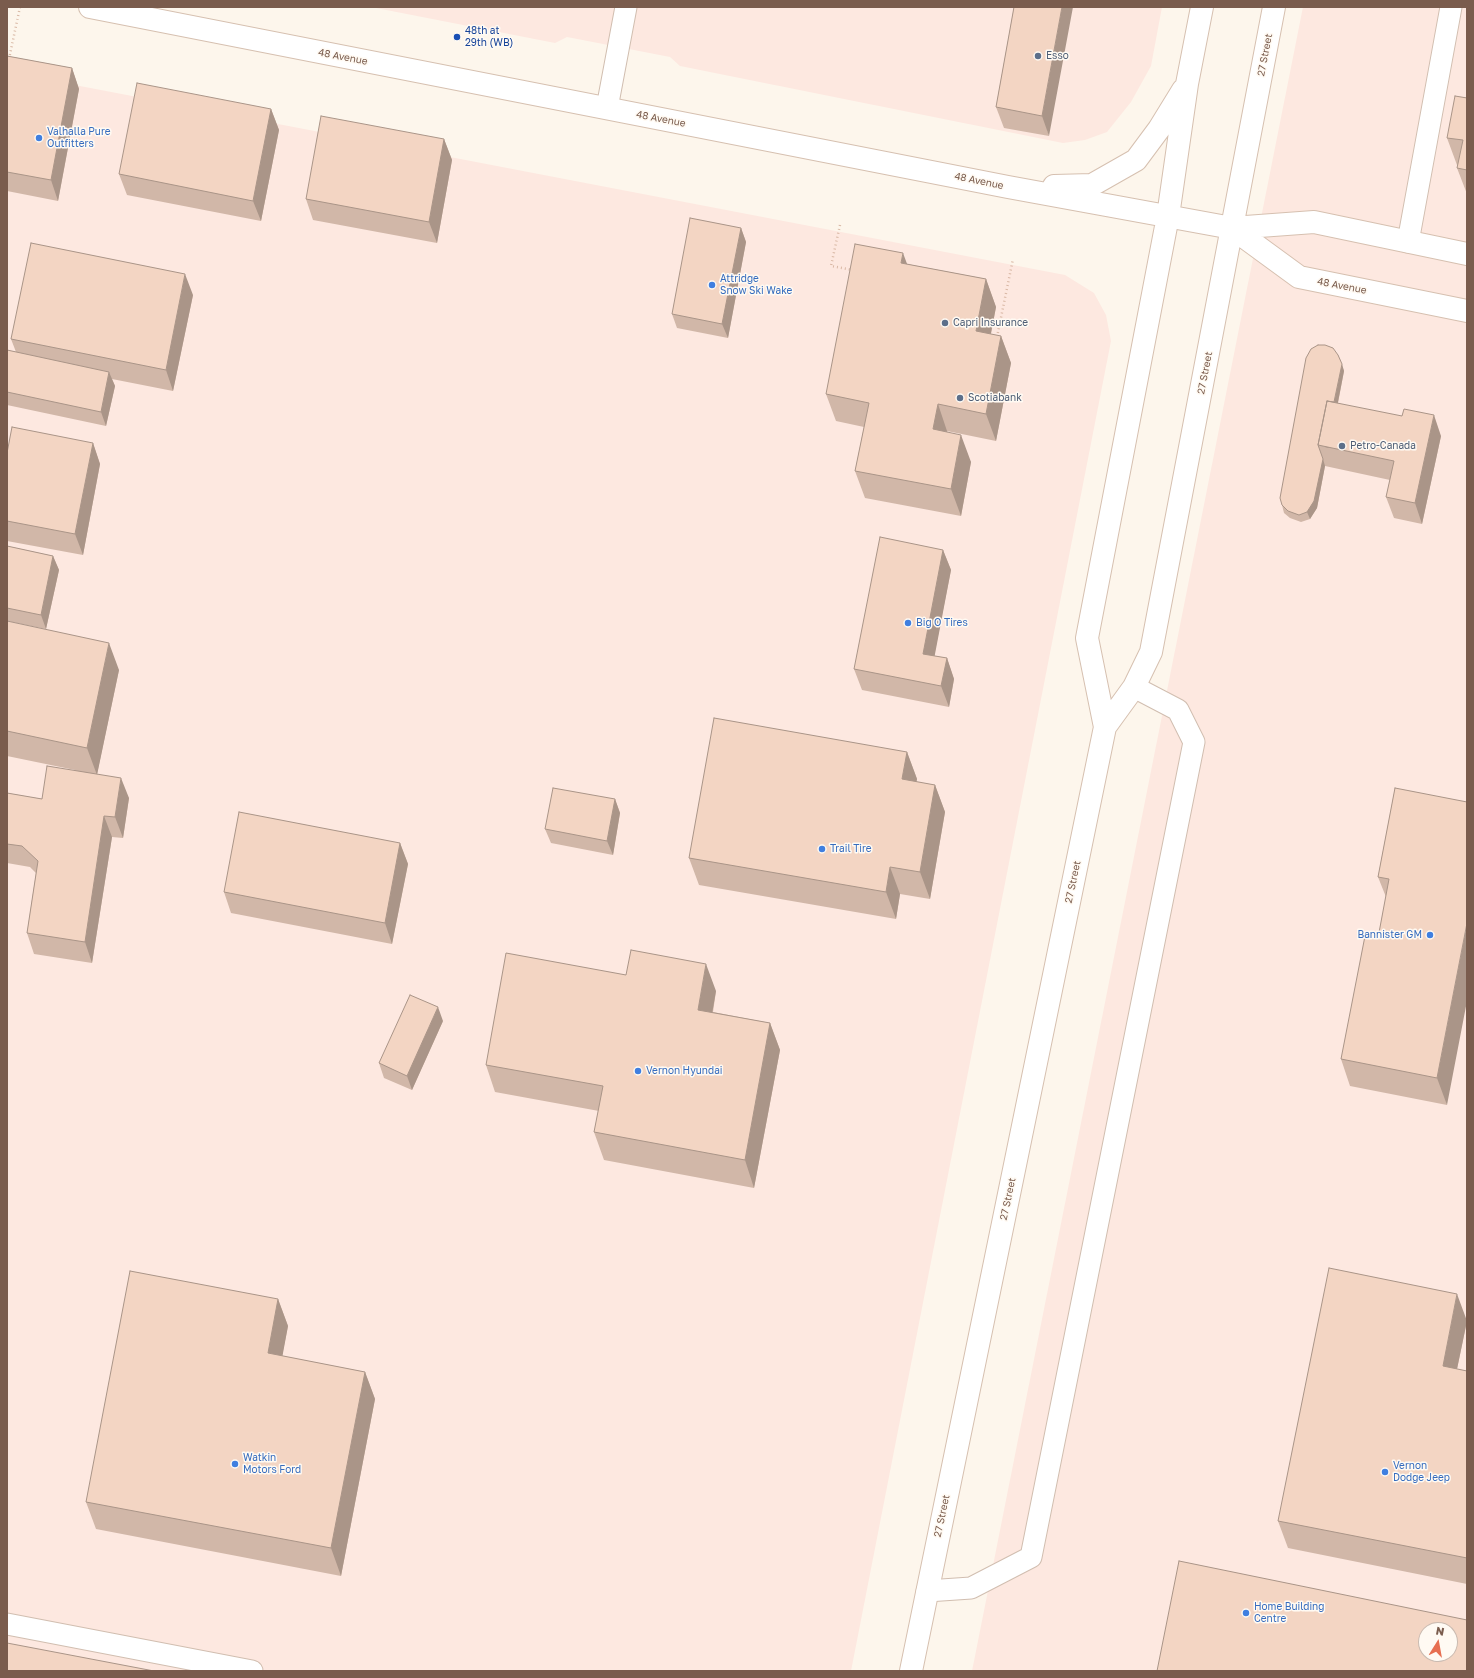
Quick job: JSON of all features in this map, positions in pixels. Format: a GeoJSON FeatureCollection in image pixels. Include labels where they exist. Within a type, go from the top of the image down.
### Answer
{"type":"FeatureCollection","features":[{"type":"Feature","properties":{"kind":"main road","name":"48 Avenue"},"geometry":{"type":"LineString","coordinates":[[90,7],[1008,188],[1232,228],[1314,222],[1467,254]]}},
{"type":"Feature","properties":{"kind":"main road","name":"27 Street"},"geometry":{"type":"LineString","coordinates":[[911,1671],[1105,727],[1087,638],[1168,216],[1187,84],[1202,7]]}},
{"type":"Feature","properties":{"kind":"main road","name":"27 Street"},"geometry":{"type":"LineString","coordinates":[[1105,727],[1134,687],[1151,652],[1274,7]]}},
{"type":"Feature","properties":{"kind":"main road"},"geometry":{"type":"LineString","coordinates":[[1008,188],[1092,185],[1136,160],[1159,129],[1187,84]]}},
{"type":"Feature","properties":{"kind":"main road","name":"48 Avenue"},"geometry":{"type":"LineString","coordinates":[[1232,228],[1299,277],[1467,311]]}},
{"type":"Feature","properties":{"kind":"lane"},"geometry":{"type":"LineString","coordinates":[[606,108],[626,7]]}},
{"type":"Feature","properties":{"kind":"lane"},"geometry":{"type":"LineString","coordinates":[[1408,242],[1451,7]]}},
{"type":"Feature","properties":{"kind":"lane"},"geometry":{"type":"LineString","coordinates":[[927,1591],[972,1588],[1031,1557],[1194,742],[1178,710],[1134,687]]}},
{"type":"Feature","properties":{"kind":"lane"},"geometry":{"type":"LineString","coordinates":[[7,1624],[252,1671]]}},
{"type":"Feature","properties":{"kind":"path"},"geometry":{"type":"LineString","coordinates":[[9,60],[20,7]]}},
{"type":"Feature","properties":{"kind":"path"},"geometry":{"type":"LineString","coordinates":[[840,225],[832,266],[855,270]]}},
{"type":"Feature","properties":{"kind":"path"},"geometry":{"type":"LineString","coordinates":[[997,339],[1013,259]]}},
{"type":"Feature","properties":{"kind":"shaded area"},"geometry":{"type":"Polygon","coordinates":[[[371,7],[1162,7],[1151,66],[1131,102],[1107,132],[1085,140],[1063,143],[680,66],[670,57],[567,37],[555,43],[371,7]]]}},
{"type":"Feature","properties":{"kind":"shaded area"},"geometry":{"type":"Polygon","coordinates":[[[1303,7],[1467,7],[1467,1671],[972,1671],[1303,7]]]}},
{"type":"Feature","properties":{"kind":"shaded area"},"geometry":{"type":"Polygon","coordinates":[[[7,72],[1065,275],[1094,293],[1106,315],[1111,341],[851,1671],[7,1671],[7,72]]]}},
{"type":"Feature","properties":{"kind":"building"},"geometry":{"type":"Polygon","coordinates":[[[1014,7],[1062,7],[1042,116],[996,107],[1014,7]]]}},
{"type":"Feature","properties":{"kind":"building","name":"Valhalla Pure Outfitters"},"geometry":{"type":"Polygon","coordinates":[[[7,56],[72,68],[51,180],[7,172],[7,56]]]}},
{"type":"Feature","properties":{"kind":"building"},"geometry":{"type":"Polygon","coordinates":[[[137,83],[271,109],[253,201],[119,174],[137,83]]]}},
{"type":"Feature","properties":{"kind":"building"},"geometry":{"type":"Polygon","coordinates":[[[1455,96],[1467,98],[1467,170],[1457,168],[1463,140],[1447,138],[1455,96]]]}},
{"type":"Feature","properties":{"kind":"building"},"geometry":{"type":"Polygon","coordinates":[[[321,116],[444,139],[429,222],[306,199],[321,116]]]}},
{"type":"Feature","properties":{"kind":"building","name":"Attridge Snow Ski Wake"},"geometry":{"type":"Polygon","coordinates":[[[690,218],[741,228],[722,324],[672,314],[690,218]]]}},
{"type":"Feature","properties":{"kind":"building"},"geometry":{"type":"Polygon","coordinates":[[[31,243],[185,274],[166,370],[11,339],[31,243]]]}},
{"type":"Feature","properties":{"kind":"building"},"geometry":{"type":"Polygon","coordinates":[[[855,244],[903,253],[901,263],[986,279],[976,331],[1001,336],[986,414],[938,404],[933,429],[961,435],[951,489],[855,471],[869,403],[826,394],[855,244]]]}},
{"type":"Feature","properties":{"kind":"building"},"geometry":{"type":"Polygon","coordinates":[[[1318,345],[1325,345],[1333,348],[1342,364],[1334,402],[1327,401],[1318,445],[1323,459],[1314,501],[1307,512],[1299,515],[1288,511],[1282,505],[1280,498],[1306,358],[1311,349],[1318,345]]]}},
{"type":"Feature","properties":{"kind":"building"},"geometry":{"type":"Polygon","coordinates":[[[7,350],[109,372],[101,412],[7,392],[7,350]]]}},
{"type":"Feature","properties":{"kind":"building"},"geometry":{"type":"Polygon","coordinates":[[[1327,401],[1402,416],[1404,409],[1434,415],[1415,503],[1386,497],[1394,461],[1318,445],[1327,401]]]}},
{"type":"Feature","properties":{"kind":"building"},"geometry":{"type":"Polygon","coordinates":[[[12,427],[93,443],[75,534],[7,521],[7,453],[12,427]]]}},
{"type":"Feature","properties":{"kind":"building","name":"Big O Tires"},"geometry":{"type":"Polygon","coordinates":[[[880,537],[943,550],[923,654],[947,658],[941,686],[854,669],[880,537]]]}},
{"type":"Feature","properties":{"kind":"building"},"geometry":{"type":"Polygon","coordinates":[[[7,546],[53,556],[41,615],[7,608],[7,546]]]}},
{"type":"Feature","properties":{"kind":"building"},"geometry":{"type":"Polygon","coordinates":[[[7,621],[109,643],[87,748],[7,731],[7,621]]]}},
{"type":"Feature","properties":{"kind":"building","name":"Trail Tire"},"geometry":{"type":"Polygon","coordinates":[[[714,718],[907,752],[902,779],[935,785],[920,872],[890,867],[886,892],[689,858],[714,718]]]}},
{"type":"Feature","properties":{"kind":"building"},"geometry":{"type":"Polygon","coordinates":[[[47,766],[121,778],[115,817],[104,816],[85,942],[27,933],[38,861],[22,846],[7,844],[7,793],[42,799],[47,766]]]}},
{"type":"Feature","properties":{"kind":"building"},"geometry":{"type":"Polygon","coordinates":[[[553,788],[615,799],[607,841],[545,829],[553,788]]]}},
{"type":"Feature","properties":{"kind":"building","name":"Bannister GM"},"geometry":{"type":"Polygon","coordinates":[[[1395,788],[1467,802],[1467,923],[1437,1078],[1341,1059],[1365,936],[1378,938],[1389,879],[1378,877],[1395,788]]]}},
{"type":"Feature","properties":{"kind":"building"},"geometry":{"type":"Polygon","coordinates":[[[239,812],[400,843],[385,923],[224,892],[239,812]]]}},
{"type":"Feature","properties":{"kind":"building","name":"Vernon Hyundai"},"geometry":{"type":"Polygon","coordinates":[[[631,950],[706,964],[698,1010],[770,1023],[745,1160],[594,1132],[603,1086],[486,1065],[506,953],[626,975],[631,950]]]}},
{"type":"Feature","properties":{"kind":"building"},"geometry":{"type":"Polygon","coordinates":[[[410,995],[438,1007],[407,1076],[379,1063],[410,995]]]}},
{"type":"Feature","properties":{"kind":"building","name":"Vernon Dodge Jeep"},"geometry":{"type":"Polygon","coordinates":[[[1329,1268],[1457,1294],[1443,1366],[1467,1371],[1467,1558],[1278,1521],[1329,1268]]]}},
{"type":"Feature","properties":{"kind":"building","name":"Watkin Motors Ford"},"geometry":{"type":"Polygon","coordinates":[[[130,1271],[278,1299],[268,1353],[365,1372],[331,1548],[86,1502],[130,1271]]]}},
{"type":"Feature","properties":{"kind":"building","name":"Home Building Centre"},"geometry":{"type":"Polygon","coordinates":[[[1179,1561],[1467,1620],[1467,1671],[1157,1671],[1179,1561]]]}},
{"type":"Feature","properties":{"kind":"building"},"geometry":{"type":"Polygon","coordinates":[[[7,1643],[154,1671],[7,1671],[7,1643]]]}},
{"type":"Feature","properties":{"kind":"place","name":"48th at 29th (WB)"},"geometry":{"type":"Point","coordinates":[457,37]}},
{"type":"Feature","properties":{"kind":"place","name":"Esso"},"geometry":{"type":"Point","coordinates":[1038,56]}},
{"type":"Feature","properties":{"kind":"place","name":"Valhalla Pure Outfitters"},"geometry":{"type":"Point","coordinates":[39,138]}},
{"type":"Feature","properties":{"kind":"place","name":"Attridge Snow Ski Wake"},"geometry":{"type":"Point","coordinates":[712,285]}},
{"type":"Feature","properties":{"kind":"place","name":"Capri Insurance"},"geometry":{"type":"Point","coordinates":[945,323]}},
{"type":"Feature","properties":{"kind":"place","name":"Scotiabank"},"geometry":{"type":"Point","coordinates":[960,398]}},
{"type":"Feature","properties":{"kind":"place","name":"Petro-Canada"},"geometry":{"type":"Point","coordinates":[1342,446]}},
{"type":"Feature","properties":{"kind":"place","name":"Big O Tires"},"geometry":{"type":"Point","coordinates":[908,623]}},
{"type":"Feature","properties":{"kind":"place","name":"Trail Tire"},"geometry":{"type":"Point","coordinates":[822,849]}},
{"type":"Feature","properties":{"kind":"place","name":"Bannister GM"},"geometry":{"type":"Point","coordinates":[1430,935]}},
{"type":"Feature","properties":{"kind":"place","name":"Vernon Hyundai"},"geometry":{"type":"Point","coordinates":[638,1071]}},
{"type":"Feature","properties":{"kind":"place","name":"Watkin Motors Ford"},"geometry":{"type":"Point","coordinates":[235,1464]}},
{"type":"Feature","properties":{"kind":"place","name":"Vernon Dodge Jeep"},"geometry":{"type":"Point","coordinates":[1385,1472]}},
{"type":"Feature","properties":{"kind":"place","name":"Home Building Centre"},"geometry":{"type":"Point","coordinates":[1246,1613]}}]}
